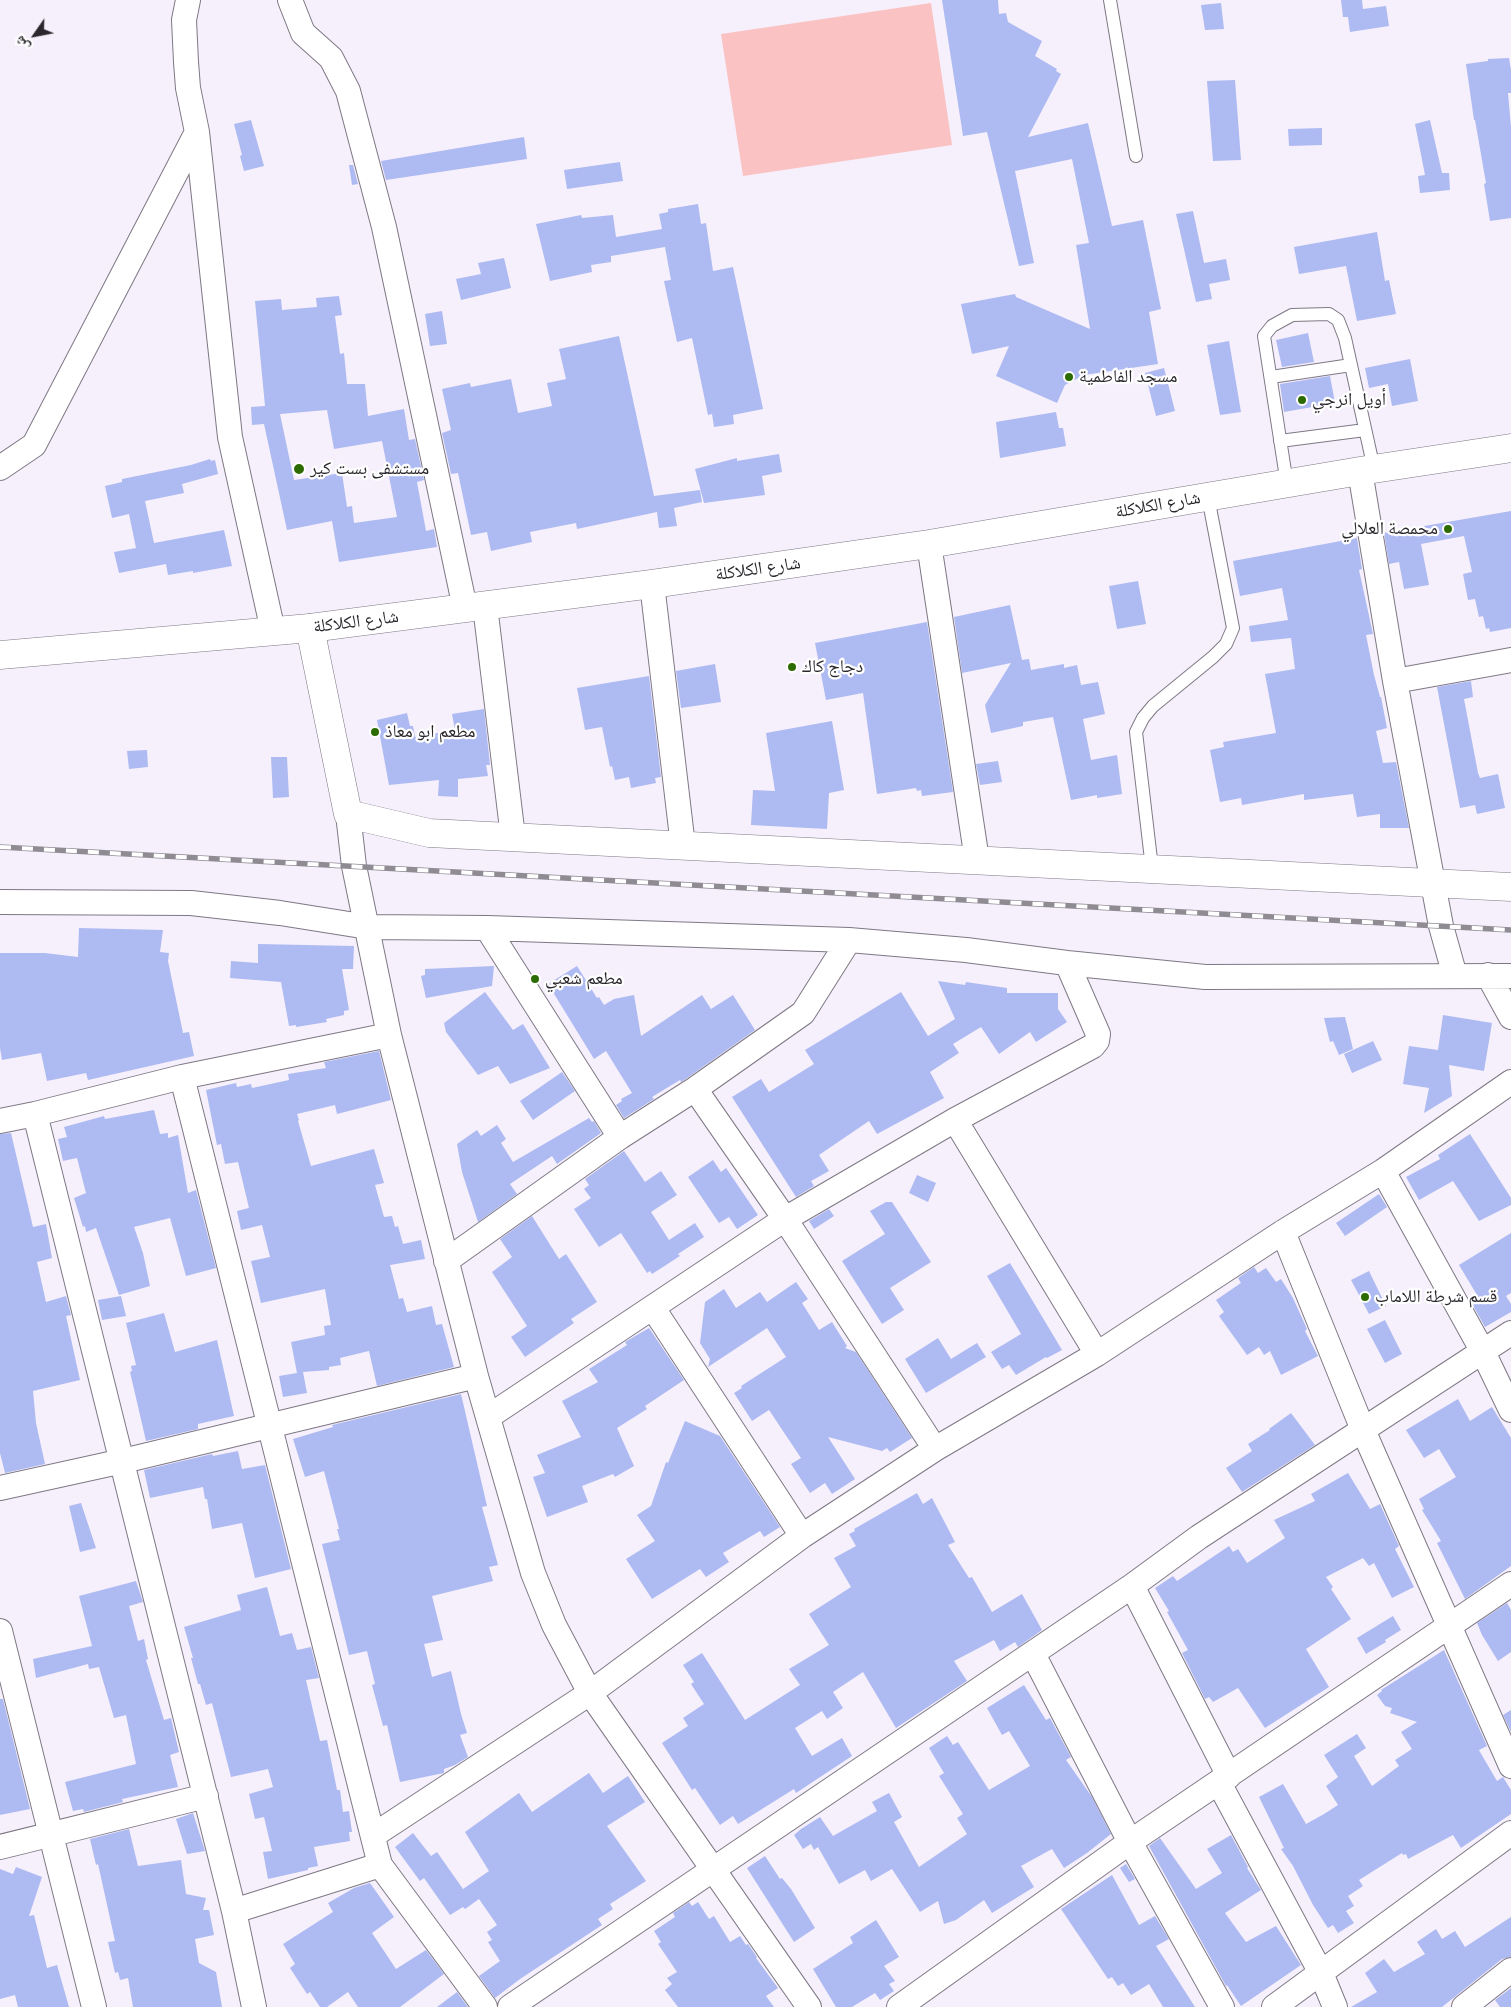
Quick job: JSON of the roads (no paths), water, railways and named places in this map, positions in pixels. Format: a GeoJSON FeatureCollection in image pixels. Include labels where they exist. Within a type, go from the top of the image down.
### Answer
{"type":"FeatureCollection","features":[{"type":"Feature","properties":{"kind":"main road"},"geometry":{"type":"LineString","coordinates":[[1480,453],[1511,432]]}},
{"type":"Feature","properties":{"kind":"main road","name":"شارع الكلاكلة"},"geometry":{"type":"LineString","coordinates":[[0,655],[310,628],[652,584],[929,544],[1367,470],[1511,448]]}},
{"type":"Feature","properties":{"kind":"main road"},"geometry":{"type":"LineString","coordinates":[[310,628],[348,814],[429,833],[1511,887]]}},
{"type":"Feature","properties":{"kind":"street"},"geometry":{"type":"LineString","coordinates":[[188,0],[184,20],[188,88],[197,132],[230,437],[273,631]]}},
{"type":"Feature","properties":{"kind":"street"},"geometry":{"type":"LineString","coordinates":[[290,0],[303,33],[330,58],[348,91],[384,227],[475,607],[513,837]]}},
{"type":"Feature","properties":{"kind":"street"},"geometry":{"type":"LineString","coordinates":[[0,468],[34,445],[197,132]]}},
{"type":"Feature","properties":{"kind":"street"},"geometry":{"type":"LineString","coordinates":[[1367,470],[1395,681],[1441,926],[1455,976]]}},
{"type":"Feature","properties":{"kind":"street"},"geometry":{"type":"LineString","coordinates":[[929,544],[976,860]]}},
{"type":"Feature","properties":{"kind":"street"},"geometry":{"type":"LineString","coordinates":[[652,584],[683,846]]}},
{"type":"Feature","properties":{"kind":"street"},"geometry":{"type":"LineString","coordinates":[[1395,681],[1511,660]]}},
{"type":"Feature","properties":{"kind":"street"},"geometry":{"type":"LineString","coordinates":[[348,814],[354,866],[389,1035],[476,1376],[533,1572],[554,1624],[590,1693],[809,2007]]}},
{"type":"Feature","properties":{"kind":"street"},"geometry":{"type":"LineString","coordinates":[[0,902],[191,903],[280,913],[368,927],[487,928],[849,940],[966,950],[1068,964],[1205,977],[1500,976],[1511,1017]]}},
{"type":"Feature","properties":{"kind":"street"},"geometry":{"type":"LineString","coordinates":[[487,928],[620,1137]]}},
{"type":"Feature","properties":{"kind":"street"},"geometry":{"type":"LineString","coordinates":[[446,1261],[620,1137],[695,1089],[803,1013],[849,940]]}},
{"type":"Feature","properties":{"kind":"street"},"geometry":{"type":"LineString","coordinates":[[488,1417],[785,1219],[955,1120],[1093,1046],[1098,1041],[1098,1034],[1068,964]]}},
{"type":"Feature","properties":{"kind":"street"},"geometry":{"type":"LineString","coordinates":[[0,1121],[182,1077],[389,1035]]}},
{"type":"Feature","properties":{"kind":"street"},"geometry":{"type":"LineString","coordinates":[[182,1077],[380,1865],[485,2007]]}},
{"type":"Feature","properties":{"kind":"street"},"geometry":{"type":"LineString","coordinates":[[374,1835],[590,1693],[802,1536],[935,1449],[1097,1354],[1283,1232],[1383,1171],[1511,1082]]}},
{"type":"Feature","properties":{"kind":"street"},"geometry":{"type":"LineString","coordinates":[[695,1089],[785,1219],[935,1449]]}},
{"type":"Feature","properties":{"kind":"street"},"geometry":{"type":"LineString","coordinates":[[35,1114],[206,1796],[234,1911],[254,2007]]}},
{"type":"Feature","properties":{"kind":"street"},"geometry":{"type":"LineString","coordinates":[[955,1120],[1097,1354]]}},
{"type":"Feature","properties":{"kind":"street"},"geometry":{"type":"LineString","coordinates":[[1383,1171],[1482,1352],[1511,1410]]}},
{"type":"Feature","properties":{"kind":"street"},"geometry":{"type":"LineString","coordinates":[[1283,1232],[1363,1430],[1511,1766]]}},
{"type":"Feature","properties":{"kind":"street"},"geometry":{"type":"LineString","coordinates":[[653,1308],[802,1536]]}},
{"type":"Feature","properties":{"kind":"street"},"geometry":{"type":"LineString","coordinates":[[510,2007],[1132,1586],[1199,1537],[1511,1333]]}},
{"type":"Feature","properties":{"kind":"street"},"geometry":{"type":"LineString","coordinates":[[0,1488],[269,1427],[476,1376]]}},
{"type":"Feature","properties":{"kind":"street"},"geometry":{"type":"LineString","coordinates":[[899,2007],[1130,1842],[1511,1584]]}},
{"type":"Feature","properties":{"kind":"street"},"geometry":{"type":"LineString","coordinates":[[1132,1586],[1224,1779],[1321,1973],[1335,2007]]}},
{"type":"Feature","properties":{"kind":"street"},"geometry":{"type":"LineString","coordinates":[[0,1631],[94,2007]]}},
{"type":"Feature","properties":{"kind":"street"},"geometry":{"type":"LineString","coordinates":[[1032,1654],[1130,1842],[1222,2007]]}},
{"type":"Feature","properties":{"kind":"street"},"geometry":{"type":"LineString","coordinates":[[0,1847],[206,1796]]}},
{"type":"Feature","properties":{"kind":"street"},"geometry":{"type":"LineString","coordinates":[[1274,2007],[1511,1833]]}},
{"type":"Feature","properties":{"kind":"street"},"geometry":{"type":"LineString","coordinates":[[234,1911],[380,1865]]}},
{"type":"Feature","properties":{"kind":"street"},"geometry":{"type":"LineString","coordinates":[[1464,2007],[1511,1970]]}},
{"type":"Feature","properties":{"kind":"lane"},"geometry":{"type":"LineString","coordinates":[[1110,0],[1136,156]]}},
{"type":"Feature","properties":{"kind":"lane"},"geometry":{"type":"LineString","coordinates":[[1287,484],[1264,336],[1272,326],[1292,315],[1329,314],[1338,320],[1345,338],[1365,430],[1367,470]]}},
{"type":"Feature","properties":{"kind":"lane"},"geometry":{"type":"LineString","coordinates":[[1271,377],[1351,365]]}},
{"type":"Feature","properties":{"kind":"lane"},"geometry":{"type":"LineString","coordinates":[[1280,441],[1365,430]]}},
{"type":"Feature","properties":{"kind":"lane"},"geometry":{"type":"LineString","coordinates":[[1152,868],[1136,732],[1143,718],[1153,706],[1226,644],[1233,628],[1208,497]]}},
{"type":"Feature","properties":{"kind":"railway"},"geometry":{"type":"LineString","coordinates":[[0,847],[1511,930]]}},
{"type":"Feature","properties":{"kind":"place","name":"مسجد الفاطمية"},"geometry":{"type":"Point","coordinates":[1069,377]}},
{"type":"Feature","properties":{"kind":"place","name":"أويل انرجي"},"geometry":{"type":"Point","coordinates":[1302,400]}},
{"type":"Feature","properties":{"kind":"place","name":"مستشفى بست كير"},"geometry":{"type":"Point","coordinates":[299,469]}},
{"type":"Feature","properties":{"kind":"place","name":"محمصة العلالي"},"geometry":{"type":"Point","coordinates":[1448,529]}},
{"type":"Feature","properties":{"kind":"place","name":"دجاج كاك"},"geometry":{"type":"Point","coordinates":[792,667]}},
{"type":"Feature","properties":{"kind":"place","name":"مطعم ابو معاذ"},"geometry":{"type":"Point","coordinates":[375,732]}},
{"type":"Feature","properties":{"kind":"place","name":"مطعم شعبي"},"geometry":{"type":"Point","coordinates":[535,979]}},
{"type":"Feature","properties":{"kind":"place","name":"قسم شرطة اللاماب"},"geometry":{"type":"Point","coordinates":[1365,1297]}}]}
